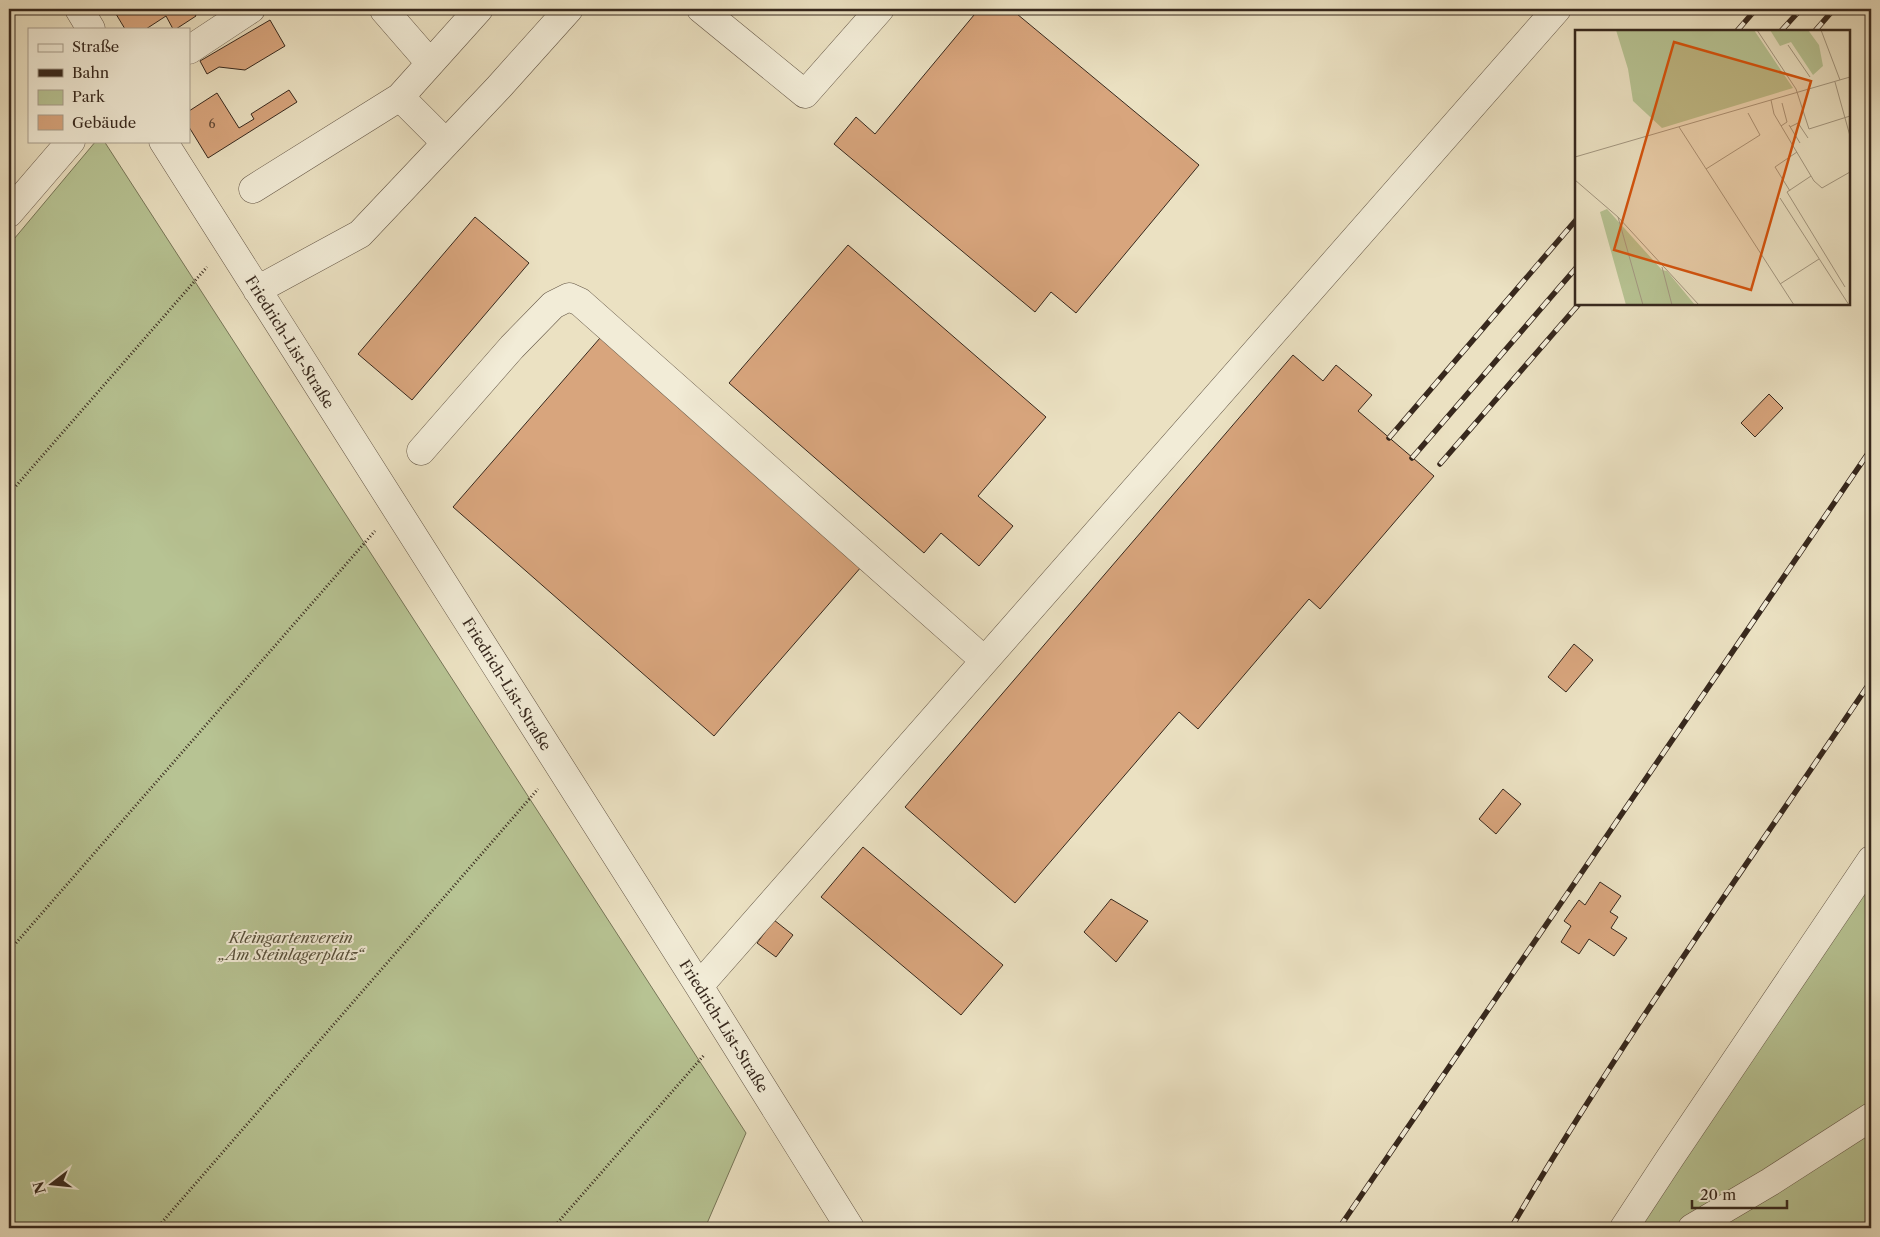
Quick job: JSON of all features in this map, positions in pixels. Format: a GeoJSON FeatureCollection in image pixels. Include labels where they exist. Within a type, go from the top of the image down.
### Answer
{"type":"FeatureCollection","features":[{"type":"Feature","properties":{"kind":"street"},"geometry":{"type":"LineString","coordinates":[[79,9],[90,28]]}},
{"type":"Feature","properties":{"kind":"street"},"geometry":{"type":"LineString","coordinates":[[190,49],[251,9]]}},
{"type":"Feature","properties":{"kind":"street"},"geometry":{"type":"LineString","coordinates":[[386,9],[384,10],[430,63]]}},
{"type":"Feature","properties":{"kind":"street"},"geometry":{"type":"LineString","coordinates":[[253,189],[400,97],[479,9]]}},
{"type":"Feature","properties":{"kind":"street"},"geometry":{"type":"LineString","coordinates":[[257,290],[360,234],[569,9]]}},
{"type":"Feature","properties":{"kind":"street"},"geometry":{"type":"LineString","coordinates":[[702,9],[805,94],[880,9]]}},
{"type":"Feature","properties":{"kind":"street"},"geometry":{"type":"LineString","coordinates":[[699,986],[1557,9]]}},
{"type":"Feature","properties":{"kind":"street"},"geometry":{"type":"LineString","coordinates":[[400,97],[446,143]]}},
{"type":"Feature","properties":{"kind":"street"},"geometry":{"type":"LineString","coordinates":[[9,214],[70,142]]}},
{"type":"Feature","properties":{"kind":"street","name":"Friedrich-List-Straße"},"geometry":{"type":"LineString","coordinates":[[164,142],[699,986],[850,1228]]}},
{"type":"Feature","properties":{"kind":"street"},"geometry":{"type":"LineString","coordinates":[[421,451],[512,347],[553,304],[569,297],[580,302],[984,660]]}},
{"type":"Feature","properties":{"kind":"street"},"geometry":{"type":"LineString","coordinates":[[1624,1228],[1871,860]]}},
{"type":"Feature","properties":{"kind":"street"},"geometry":{"type":"LineString","coordinates":[[1692,1228],[1770,1182],[1871,1117]]}},
{"type":"Feature","properties":{"kind":"path"},"geometry":{"type":"LineString","coordinates":[[9,494],[228,243]]}},
{"type":"Feature","properties":{"kind":"path"},"geometry":{"type":"LineString","coordinates":[[9,951],[396,508]]}},
{"type":"Feature","properties":{"kind":"path"},"geometry":{"type":"LineString","coordinates":[[157,1228],[559,766]]}},
{"type":"Feature","properties":{"kind":"path"},"geometry":{"type":"LineString","coordinates":[[553,1228],[726,1030]]}},
{"type":"Feature","properties":{"kind":"green space","name":"Kleingartenverein „Am Steinlagerplatz“"},"geometry":{"type":"Polygon","coordinates":[[[95,142],[105,142],[746,1133],[705,1228],[9,1228],[9,245],[95,142]]]}},
{"type":"Feature","properties":{"kind":"green space"},"geometry":{"type":"Polygon","coordinates":[[[1871,880],[1871,1228],[1640,1228],[1671,1176],[1871,880]]]}},
{"type":"Feature","properties":{"kind":"building"},"geometry":{"type":"Polygon","coordinates":[[[113,9],[192,9],[196,16],[178,28],[172,28],[166,16],[148,28],[124,28],[113,9]]]}},
{"type":"Feature","properties":{"kind":"building"},"geometry":{"type":"Polygon","coordinates":[[[979,9],[1011,9],[1199,165],[1076,313],[1051,292],[1035,312],[834,144],[856,117],[875,134],[979,9]]]}},
{"type":"Feature","properties":{"kind":"building"},"geometry":{"type":"Polygon","coordinates":[[[270,20],[285,46],[245,70],[219,67],[207,74],[200,61],[270,20]]]}},
{"type":"Feature","properties":{"kind":"building"},"geometry":{"type":"Polygon","coordinates":[[[289,90],[297,102],[208,158],[190,129],[190,110],[217,93],[239,128],[254,119],[251,114],[289,90]]]}},
{"type":"Feature","properties":{"kind":"building"},"geometry":{"type":"Polygon","coordinates":[[[475,217],[529,263],[412,400],[358,354],[475,217]]]}},
{"type":"Feature","properties":{"kind":"building"},"geometry":{"type":"Polygon","coordinates":[[[848,245],[1046,417],[978,496],[1013,526],[979,566],[941,533],[924,553],[729,383],[848,245]]]}},
{"type":"Feature","properties":{"kind":"building"},"geometry":{"type":"Polygon","coordinates":[[[600,338],[862,566],[714,736],[453,507],[600,338]]]}},
{"type":"Feature","properties":{"kind":"building"},"geometry":{"type":"Polygon","coordinates":[[[1293,355],[1323,381],[1336,365],[1372,395],[1358,411],[1434,476],[1320,609],[1309,599],[1198,729],[1179,712],[1015,903],[905,807],[1293,355]]]}},
{"type":"Feature","properties":{"kind":"building"},"geometry":{"type":"Polygon","coordinates":[[[1769,394],[1783,408],[1755,437],[1741,423],[1769,394]]]}},
{"type":"Feature","properties":{"kind":"building"},"geometry":{"type":"Polygon","coordinates":[[[1574,644],[1593,660],[1566,692],[1548,677],[1574,644]]]}},
{"type":"Feature","properties":{"kind":"building"},"geometry":{"type":"Polygon","coordinates":[[[1503,789],[1521,804],[1496,834],[1479,819],[1503,789]]]}},
{"type":"Feature","properties":{"kind":"building"},"geometry":{"type":"Polygon","coordinates":[[[863,847],[1003,965],[961,1015],[821,897],[863,847]]]}},
{"type":"Feature","properties":{"kind":"building"},"geometry":{"type":"Polygon","coordinates":[[[1600,882],[1621,896],[1610,912],[1618,917],[1611,928],[1627,938],[1614,956],[1589,939],[1579,954],[1561,942],[1571,926],[1564,921],[1579,900],[1585,905],[1600,882]]]}},
{"type":"Feature","properties":{"kind":"building"},"geometry":{"type":"Polygon","coordinates":[[[1111,899],[1148,921],[1116,962],[1084,932],[1111,899]]]}},
{"type":"Feature","properties":{"kind":"building"},"geometry":{"type":"Polygon","coordinates":[[[774,920],[793,935],[776,957],[757,943],[774,920]]]}},
{"type":"Feature","properties":{"kind":"railway"},"geometry":{"type":"LineString","coordinates":[[1738,30],[1756,9]]}},
{"type":"Feature","properties":{"kind":"railway"},"geometry":{"type":"LineString","coordinates":[[1782,30],[1801,9]]}},
{"type":"Feature","properties":{"kind":"railway"},"geometry":{"type":"LineString","coordinates":[[1816,30],[1834,9]]}},
{"type":"Feature","properties":{"kind":"railway"},"geometry":{"type":"LineString","coordinates":[[1389,438],[1575,221]]}},
{"type":"Feature","properties":{"kind":"railway"},"geometry":{"type":"LineString","coordinates":[[1412,458],[1575,269]]}},
{"type":"Feature","properties":{"kind":"railway"},"geometry":{"type":"LineString","coordinates":[[1440,464],[1578,305]]}},
{"type":"Feature","properties":{"kind":"railway"},"geometry":{"type":"LineString","coordinates":[[1339,1228],[1871,449]]}},
{"type":"Feature","properties":{"kind":"railway"},"geometry":{"type":"LineString","coordinates":[[1511,1228],[1596,1089],[1641,1020],[1871,681]]}}]}
